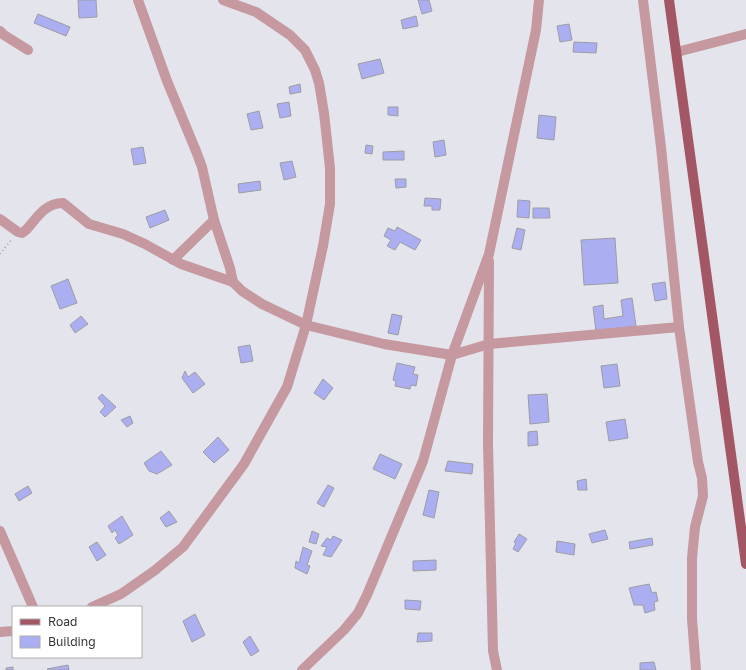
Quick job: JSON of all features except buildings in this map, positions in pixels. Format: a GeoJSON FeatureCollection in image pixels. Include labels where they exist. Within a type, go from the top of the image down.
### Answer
{"type":"FeatureCollection","features":[{"type":"Feature","properties":{"kind":"main road"},"geometry":{"type":"LineString","coordinates":[[669,0],[746,564]]}},
{"type":"Feature","properties":{"kind":"street"},"geometry":{"type":"LineString","coordinates":[[138,0],[167,81],[202,167],[214,220],[230,268],[233,282]]}},
{"type":"Feature","properties":{"kind":"street"},"geometry":{"type":"LineString","coordinates":[[94,606],[121,594],[154,571],[183,547],[244,464],[287,387],[306,325],[323,246],[330,204],[330,168],[324,113],[315,70],[304,50],[290,35],[256,12],[224,0]]}},
{"type":"Feature","properties":{"kind":"street"},"geometry":{"type":"LineString","coordinates":[[302,670],[344,630],[358,613],[423,461],[452,355],[489,254],[536,30],[539,0]]}},
{"type":"Feature","properties":{"kind":"street"},"geometry":{"type":"LineString","coordinates":[[644,0],[661,147],[679,327],[698,462],[702,478],[703,496],[695,527],[692,558],[692,619],[696,670]]}},
{"type":"Feature","properties":{"kind":"street"},"geometry":{"type":"LineString","coordinates":[[0,31],[28,50]]}},
{"type":"Feature","properties":{"kind":"street"},"geometry":{"type":"LineString","coordinates":[[677,52],[746,34]]}},
{"type":"Feature","properties":{"kind":"street"},"geometry":{"type":"LineString","coordinates":[[0,218],[18,232],[22,233],[45,207],[57,203],[63,203],[89,224],[123,234],[145,244],[181,264],[233,282],[242,291],[262,304],[306,325],[384,344],[452,355],[489,344],[679,327]]}},
{"type":"Feature","properties":{"kind":"street"},"geometry":{"type":"LineString","coordinates":[[173,260],[214,220]]}},
{"type":"Feature","properties":{"kind":"street"},"geometry":{"type":"LineString","coordinates":[[489,254],[488,444],[492,643],[497,670]]}},
{"type":"Feature","properties":{"kind":"street"},"geometry":{"type":"LineString","coordinates":[[0,531],[33,606]]}},
{"type":"Feature","properties":{"kind":"street"},"geometry":{"type":"LineString","coordinates":[[0,632],[12,631]]}},
{"type":"Feature","properties":{"kind":"path"},"geometry":{"type":"LineString","coordinates":[[0,254],[18,232]]}}]}
